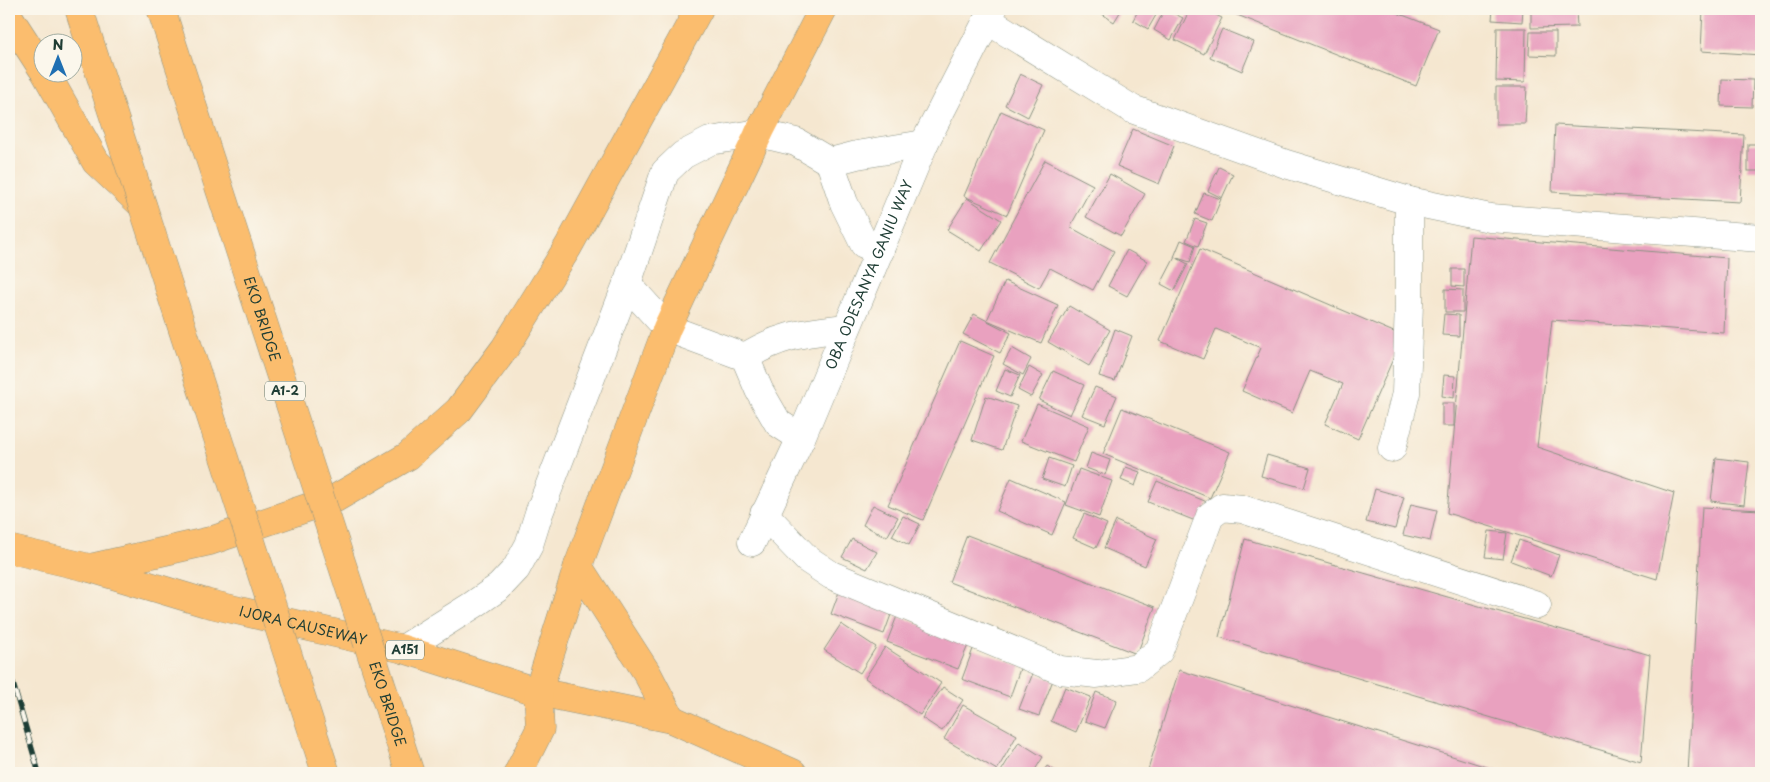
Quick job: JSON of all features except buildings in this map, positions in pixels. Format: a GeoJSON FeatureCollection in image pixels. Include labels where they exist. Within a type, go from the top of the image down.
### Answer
{"type":"FeatureCollection","features":[{"type":"Feature","properties":{"kind":"main road"},"geometry":{"type":"LineString","coordinates":[[79,9],[326,773]]}},
{"type":"Feature","properties":{"kind":"main road","name":"EKO BRIDGE"},"geometry":{"type":"LineString","coordinates":[[161,9],[410,773]]}},
{"type":"Feature","properties":{"kind":"main road"},"geometry":{"type":"LineString","coordinates":[[90,568],[210,541],[336,498],[408,456],[459,410],[505,348],[568,247],[699,9]]}},
{"type":"Feature","properties":{"kind":"main road"},"geometry":{"type":"LineString","coordinates":[[518,773],[540,729],[538,692],[578,566],[667,328],[759,133],[823,9]]}},
{"type":"Feature","properties":{"kind":"main road"},"geometry":{"type":"LineString","coordinates":[[9,17],[32,53]]}},
{"type":"Feature","properties":{"kind":"main road"},"geometry":{"type":"LineString","coordinates":[[51,82],[96,162],[142,205]]}},
{"type":"Feature","properties":{"kind":"main road","name":"IJORA CAUSEWAY"},"geometry":{"type":"LineString","coordinates":[[9,549],[90,568],[206,603],[403,649],[538,692],[671,719],[794,773]]}},
{"type":"Feature","properties":{"kind":"main road"},"geometry":{"type":"LineString","coordinates":[[578,566],[647,673],[671,719]]}},
{"type":"Feature","properties":{"kind":"street"},"geometry":{"type":"LineString","coordinates":[[990,14],[1132,109],[1286,164],[1409,201],[1490,218],[1761,238]]}},
{"type":"Feature","properties":{"kind":"street","name":"OBA ODESANYA GANIU WAY"},"geometry":{"type":"LineString","coordinates":[[752,542],[801,438],[924,144],[990,14]]}},
{"type":"Feature","properties":{"kind":"street"},"geometry":{"type":"LineString","coordinates":[[403,649],[492,592],[516,569],[529,545],[539,513],[627,284],[665,172],[683,154],[710,141],[759,133],[796,142],[830,162],[844,203],[864,244],[880,251]]}},
{"type":"Feature","properties":{"kind":"street"},"geometry":{"type":"LineString","coordinates":[[830,162],[857,155],[924,144]]}},
{"type":"Feature","properties":{"kind":"street"},"geometry":{"type":"LineString","coordinates":[[1392,448],[1406,393],[1409,303],[1409,201]]}},
{"type":"Feature","properties":{"kind":"street"},"geometry":{"type":"LineString","coordinates":[[627,284],[667,328],[746,357],[759,390],[778,423],[801,438]]}},
{"type":"Feature","properties":{"kind":"street"},"geometry":{"type":"LineString","coordinates":[[746,357],[777,340],[797,334],[846,328]]}},
{"type":"Feature","properties":{"kind":"street"},"geometry":{"type":"LineString","coordinates":[[764,514],[807,559],[831,575],[1060,670],[1097,674],[1138,668],[1159,651],[1210,516],[1222,507],[1242,509],[1537,605]]}},
{"type":"Feature","properties":{"kind":"railway"},"geometry":{"type":"LineString","coordinates":[[9,670],[39,773]]}}]}
